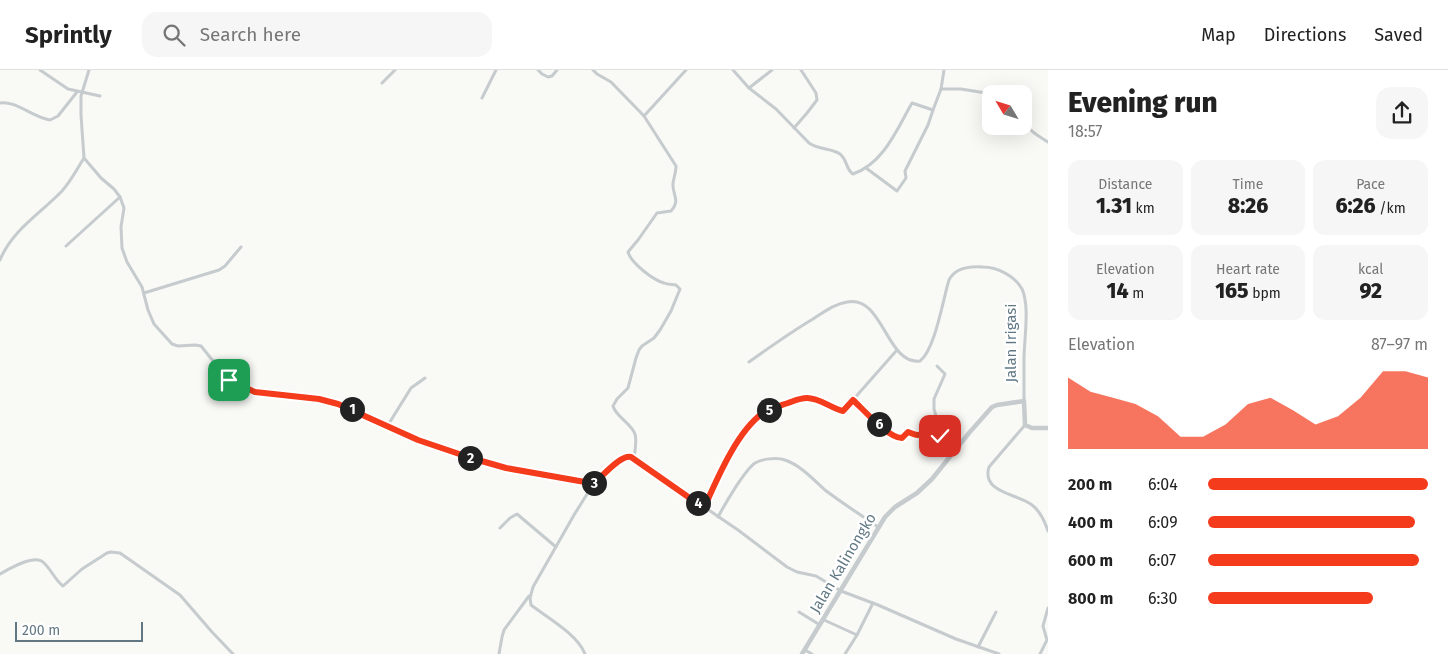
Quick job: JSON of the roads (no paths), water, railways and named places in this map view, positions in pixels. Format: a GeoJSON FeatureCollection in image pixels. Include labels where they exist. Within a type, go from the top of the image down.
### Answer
{"type":"FeatureCollection","features":[{"type":"Feature","properties":{"kind":"street"},"geometry":{"type":"LineString","coordinates":[[40,70],[77,92],[100,96]]}},
{"type":"Feature","properties":{"kind":"street"},"geometry":{"type":"LineString","coordinates":[[0,260],[10,241],[27,222],[62,190],[84,158],[81,115],[82,92],[88,70]]}},
{"type":"Feature","properties":{"kind":"street"},"geometry":{"type":"LineString","coordinates":[[382,83],[395,70]]}},
{"type":"Feature","properties":{"kind":"street"},"geometry":{"type":"LineString","coordinates":[[482,98],[496,70]]}},
{"type":"Feature","properties":{"kind":"street"},"geometry":{"type":"LineString","coordinates":[[538,70],[548,77],[558,70]]}},
{"type":"Feature","properties":{"kind":"street"},"geometry":{"type":"LineString","coordinates":[[593,70],[612,82],[644,116],[676,166],[673,184],[676,203],[671,211],[657,213],[628,253],[630,258],[653,278],[664,283],[676,285],[680,289],[671,311],[660,330],[654,338],[639,350],[628,388],[613,406],[614,411],[628,424],[635,435],[634,458]]}},
{"type":"Feature","properties":{"kind":"street"},"geometry":{"type":"LineString","coordinates":[[644,116],[686,70]]}},
{"type":"Feature","properties":{"kind":"street"},"geometry":{"type":"LineString","coordinates":[[733,70],[749,88],[776,109],[812,145],[839,154],[852,174],[874,162],[887,146],[912,103],[933,110]]}},
{"type":"Feature","properties":{"kind":"street"},"geometry":{"type":"LineString","coordinates":[[749,88],[772,70]]}},
{"type":"Feature","properties":{"kind":"street"},"geometry":{"type":"LineString","coordinates":[[794,128],[817,100],[816,93],[801,70]]}},
{"type":"Feature","properties":{"kind":"street"},"geometry":{"type":"LineString","coordinates":[[866,168],[897,191],[906,178],[905,171],[928,125],[941,89],[944,70]]}},
{"type":"Feature","properties":{"kind":"street"},"geometry":{"type":"LineString","coordinates":[[941,89],[961,89],[982,92]]}},
{"type":"Feature","properties":{"kind":"street"},"geometry":{"type":"LineString","coordinates":[[0,103],[9,104],[50,120],[58,116],[77,92]]}},
{"type":"Feature","properties":{"kind":"street"},"geometry":{"type":"LineString","coordinates":[[1032,131],[1048,142]]}},
{"type":"Feature","properties":{"kind":"street"},"geometry":{"type":"LineString","coordinates":[[84,158],[120,197],[124,208],[121,227],[122,248],[127,262],[142,287],[154,324],[172,344],[178,346],[201,346],[224,374],[235,383],[255,392],[332,402],[430,445],[490,463],[594,483]]}},
{"type":"Feature","properties":{"kind":"street"},"geometry":{"type":"LineString","coordinates":[[66,246],[120,197]]}},
{"type":"Feature","properties":{"kind":"street"},"geometry":{"type":"LineString","coordinates":[[144,293],[219,270],[225,266],[241,247]]}},
{"type":"Feature","properties":{"kind":"street","name":"Jalan Irigasi"},"geometry":{"type":"LineString","coordinates":[[749,362],[830,308],[855,301],[871,311],[903,356],[912,361],[920,360],[925,357],[938,324],[949,280],[952,275],[957,271],[982,267],[992,268],[1004,272],[1022,289],[1026,311],[1024,425]]}},
{"type":"Feature","properties":{"kind":"street"},"geometry":{"type":"LineString","coordinates":[[704,508],[724,466],[742,435],[761,414],[777,406],[808,398],[821,401],[842,411],[846,409],[898,350]]}},
{"type":"Feature","properties":{"kind":"street"},"geometry":{"type":"LineString","coordinates":[[938,366],[946,374],[934,399],[939,427],[960,445]]}},
{"type":"Feature","properties":{"kind":"street"},"geometry":{"type":"LineString","coordinates":[[388,425],[411,388],[425,378]]}},
{"type":"Feature","properties":{"kind":"street"},"geometry":{"type":"LineString","coordinates":[[853,400],[897,438],[902,438],[908,432],[918,436],[925,432],[933,435],[948,435]]}},
{"type":"Feature","properties":{"kind":"street","name":"Jalan Kalinongko"},"geometry":{"type":"LineString","coordinates":[[803,652],[878,528],[892,510],[914,496],[926,485],[992,407],[1024,401]]}},
{"type":"Feature","properties":{"kind":"street"},"geometry":{"type":"LineString","coordinates":[[1048,428],[1032,428],[1024,425],[988,468],[991,483],[997,490],[1021,498],[1032,505],[1041,516],[1048,532]]}},
{"type":"Feature","properties":{"kind":"street"},"geometry":{"type":"LineString","coordinates":[[499,654],[504,630],[530,595],[594,483],[626,456],[634,458],[787,567],[797,572],[818,577],[841,591],[956,639],[998,654]]}},
{"type":"Feature","properties":{"kind":"street"},"geometry":{"type":"LineString","coordinates":[[718,517],[754,464],[777,458],[784,459],[798,467],[878,528]]}},
{"type":"Feature","properties":{"kind":"street"},"geometry":{"type":"LineString","coordinates":[[500,528],[517,514],[556,547]]}},
{"type":"Feature","properties":{"kind":"street"},"geometry":{"type":"LineString","coordinates":[[0,574],[32,559],[36,559],[43,562],[64,586],[82,569],[107,553],[120,553],[180,595],[233,654]]}},
{"type":"Feature","properties":{"kind":"street"},"geometry":{"type":"LineString","coordinates":[[530,595],[531,605],[580,644],[585,654]]}},
{"type":"Feature","properties":{"kind":"street"},"geometry":{"type":"LineString","coordinates":[[845,654],[873,603]]}},
{"type":"Feature","properties":{"kind":"street"},"geometry":{"type":"LineString","coordinates":[[1040,654],[1047,640],[1043,626],[1048,608]]}},
{"type":"Feature","properties":{"kind":"street"},"geometry":{"type":"LineString","coordinates":[[799,612],[820,625]]}},
{"type":"Feature","properties":{"kind":"street"},"geometry":{"type":"LineString","coordinates":[[978,647],[996,612]]}},
{"type":"Feature","properties":{"kind":"street"},"geometry":{"type":"LineString","coordinates":[[824,620],[857,635]]}},
{"type":"Feature","properties":{"kind":"street"},"geometry":{"type":"LineString","coordinates":[[803,652],[812,654]]}}]}
